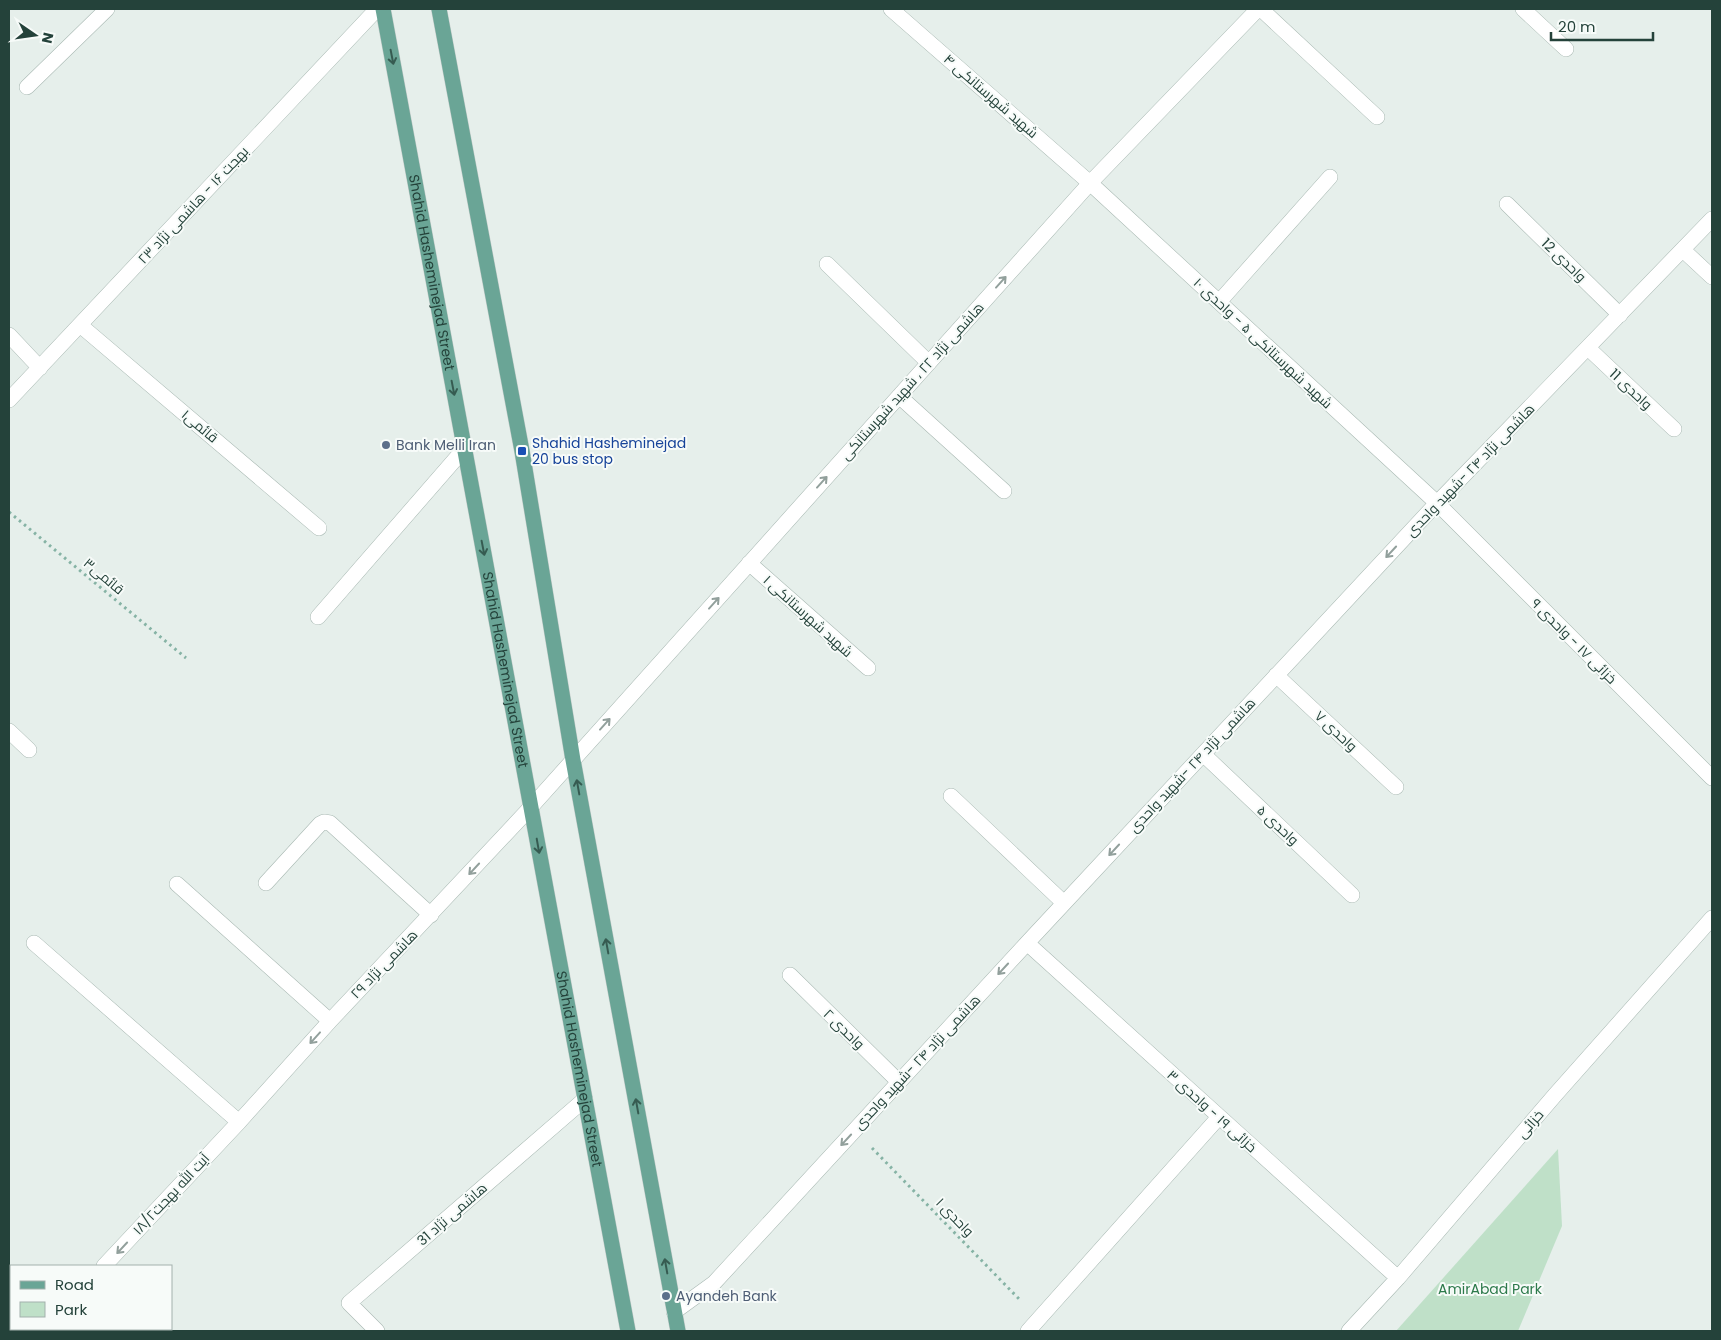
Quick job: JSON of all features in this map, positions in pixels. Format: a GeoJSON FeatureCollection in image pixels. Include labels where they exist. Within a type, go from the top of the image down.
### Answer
{"type":"FeatureCollection","features":[{"type":"Feature","properties":{"kind":"main road","name":"Shahid Hasheminejad Street"},"geometry":{"type":"LineString","coordinates":[[383,9],[628,1331]]}},
{"type":"Feature","properties":{"kind":"main road"},"geometry":{"type":"LineString","coordinates":[[439,9],[522,451],[573,760],[678,1331]]}},
{"type":"Feature","properties":{"kind":"street"},"geometry":{"type":"LineString","coordinates":[[27,87],[107,9]]}},
{"type":"Feature","properties":{"kind":"street","name":"بهجت ۱۶ - هاشمی نژاد ۲۳"},"geometry":{"type":"LineString","coordinates":[[9,400],[377,9]]}},
{"type":"Feature","properties":{"kind":"street","name":"شهید شهرستانکی ۴"},"geometry":{"type":"LineString","coordinates":[[891,9],[1090,183]]}},
{"type":"Feature","properties":{"kind":"street"},"geometry":{"type":"LineString","coordinates":[[1259,9],[1377,117]]}},
{"type":"Feature","properties":{"kind":"street","name":"هاشمی نژاد ۲۲ ، شهید شهرستانکی"},"geometry":{"type":"LineString","coordinates":[[531,807],[1090,183],[1259,9]]}},
{"type":"Feature","properties":{"kind":"street"},"geometry":{"type":"LineString","coordinates":[[1523,9],[1566,49]]}},
{"type":"Feature","properties":{"kind":"street"},"geometry":{"type":"LineString","coordinates":[[1219,302],[1330,177]]}},
{"type":"Feature","properties":{"kind":"street","name":"شهید شهرستانکی ۵ - واحدی ۱۰"},"geometry":{"type":"LineString","coordinates":[[1090,183],[1436,503]]}},
{"type":"Feature","properties":{"kind":"street","name":"واحدی 12"},"geometry":{"type":"LineString","coordinates":[[1507,204],[1620,315]]}},
{"type":"Feature","properties":{"kind":"street","name":"هاشمی نژاد ۲۴ -شهید واحدی"},"geometry":{"type":"LineString","coordinates":[[674,1312],[714,1283],[1436,503],[1712,219]]}},
{"type":"Feature","properties":{"kind":"street"},"geometry":{"type":"LineString","coordinates":[[1683,250],[1712,277]]}},
{"type":"Feature","properties":{"kind":"street"},"geometry":{"type":"LineString","coordinates":[[826,264],[929,363]]}},
{"type":"Feature","properties":{"kind":"street","name":"قائمی۱"},"geometry":{"type":"LineString","coordinates":[[80,325],[319,528]]}},
{"type":"Feature","properties":{"kind":"street"},"geometry":{"type":"LineString","coordinates":[[9,335],[40,368]]}},
{"type":"Feature","properties":{"kind":"street","name":"واحدی 11"},"geometry":{"type":"LineString","coordinates":[[1588,348],[1674,429]]}},
{"type":"Feature","properties":{"kind":"street"},"geometry":{"type":"LineString","coordinates":[[900,396],[1004,491]]}},
{"type":"Feature","properties":{"kind":"street"},"geometry":{"type":"LineString","coordinates":[[318,617],[465,448]]}},
{"type":"Feature","properties":{"kind":"street","name":"خزائی ۱۷ - واحدی ۹"},"geometry":{"type":"LineString","coordinates":[[1436,503],[1712,778]]}},
{"type":"Feature","properties":{"kind":"street","name":"شهید شهرستانکی ۱"},"geometry":{"type":"LineString","coordinates":[[749,563],[868,668]]}},
{"type":"Feature","properties":{"kind":"street","name":"واحدی ۷"},"geometry":{"type":"LineString","coordinates":[[1276,675],[1396,787]]}},
{"type":"Feature","properties":{"kind":"street"},"geometry":{"type":"LineString","coordinates":[[9,731],[29,750]]}},
{"type":"Feature","properties":{"kind":"street","name":"واحدی ۵"},"geometry":{"type":"LineString","coordinates":[[1203,754],[1352,895]]}},
{"type":"Feature","properties":{"kind":"street"},"geometry":{"type":"LineString","coordinates":[[952,796],[1064,903]]}},
{"type":"Feature","properties":{"kind":"street","name":"هاشمی نژاد ۲۹"},"geometry":{"type":"LineString","coordinates":[[238,1122],[531,807]]}},
{"type":"Feature","properties":{"kind":"street"},"geometry":{"type":"LineString","coordinates":[[266,883],[320,824],[324,822],[330,823],[431,915]]}},
{"type":"Feature","properties":{"kind":"street"},"geometry":{"type":"LineString","coordinates":[[177,884],[330,1021]]}},
{"type":"Feature","properties":{"kind":"street","name":"خزائی"},"geometry":{"type":"LineString","coordinates":[[1349,1331],[1398,1278],[1555,1095],[1712,918]]}},
{"type":"Feature","properties":{"kind":"street","name":"خزائی ۱۹ - واحدی ۳"},"geometry":{"type":"LineString","coordinates":[[1027,943],[1398,1278]]}},
{"type":"Feature","properties":{"kind":"street"},"geometry":{"type":"LineString","coordinates":[[34,944],[238,1122]]}},
{"type":"Feature","properties":{"kind":"street","name":"واحدی ۲"},"geometry":{"type":"LineString","coordinates":[[790,975],[899,1082]]}},
{"type":"Feature","properties":{"kind":"street","name":"هاشمی نژاد 31"},"geometry":{"type":"LineString","coordinates":[[377,1331],[349,1303],[585,1099]]}},
{"type":"Feature","properties":{"kind":"street"},"geometry":{"type":"LineString","coordinates":[[1028,1331],[1219,1117]]}},
{"type":"Feature","properties":{"kind":"street","name":"آیت الله بهجت۱۸/۲"},"geometry":{"type":"LineString","coordinates":[[105,1265],[238,1122]]}},
{"type":"Feature","properties":{"kind":"path","name":"قائمی۳"},"geometry":{"type":"LineString","coordinates":[[9,512],[186,658]]}},
{"type":"Feature","properties":{"kind":"path","name":"واحدی ۱"},"geometry":{"type":"LineString","coordinates":[[854,1130],[1039,1320]]}},
{"type":"Feature","properties":{"kind":"green space","name":"AmirAbad Park"},"geometry":{"type":"Polygon","coordinates":[[[1558,1149],[1562,1226],[1518,1331],[1396,1331],[1558,1149]]]}},
{"type":"Feature","properties":{"kind":"place","name":"Bank Melli Iran"},"geometry":{"type":"Point","coordinates":[386,445]}},
{"type":"Feature","properties":{"kind":"place","name":"Shahid Hasheminejad 20 bus stop"},"geometry":{"type":"Point","coordinates":[522,451]}},
{"type":"Feature","properties":{"kind":"place","name":"Ayandeh Bank"},"geometry":{"type":"Point","coordinates":[666,1296]}}]}
